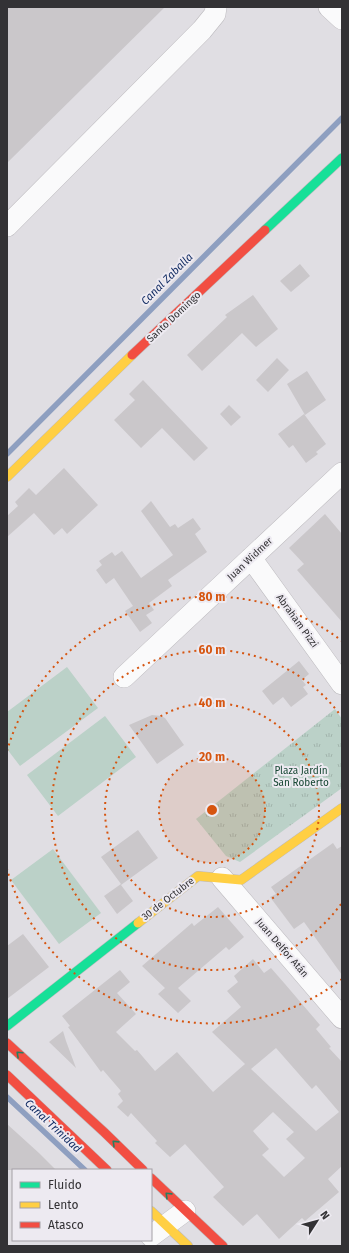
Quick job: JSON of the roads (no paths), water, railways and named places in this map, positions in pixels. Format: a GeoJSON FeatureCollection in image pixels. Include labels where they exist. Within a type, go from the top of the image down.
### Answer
{"type":"FeatureCollection","features":[{"type":"Feature","properties":{"kind":"street"},"geometry":{"type":"LineString","coordinates":[[7,226],[202,30],[215,14],[216,7]]}},
{"type":"Feature","properties":{"kind":"street"},"geometry":{"type":"LineString","coordinates":[[329,7],[342,19]]}},
{"type":"Feature","properties":{"kind":"street","name":"Santo Domingo"},"geometry":{"type":"LineString","coordinates":[[7,477],[89,396],[342,158]]}},
{"type":"Feature","properties":{"kind":"street","name":"Juan Widmer"},"geometry":{"type":"LineString","coordinates":[[124,677],[342,473]]}},
{"type":"Feature","properties":{"kind":"street","name":"Abraham Pizzi"},"geometry":{"type":"LineString","coordinates":[[251,558],[342,684]]}},
{"type":"Feature","properties":{"kind":"street","name":"30 de Octubre"},"geometry":{"type":"LineString","coordinates":[[7,1026],[198,876],[241,880],[342,808]]}},
{"type":"Feature","properties":{"kind":"street","name":"Juan Delfor Atán"},"geometry":{"type":"LineString","coordinates":[[222,878],[342,1018]]}},
{"type":"Feature","properties":{"kind":"street"},"geometry":{"type":"LineString","coordinates":[[7,1043],[142,1169]]}},
{"type":"Feature","properties":{"kind":"street"},"geometry":{"type":"LineString","coordinates":[[7,1075],[106,1169]]}},
{"type":"Feature","properties":{"kind":"street"},"geometry":{"type":"LineString","coordinates":[[152,1179],[223,1246]]}},
{"type":"Feature","properties":{"kind":"street"},"geometry":{"type":"LineString","coordinates":[[156,1224],[185,1211]]}},
{"type":"Feature","properties":{"kind":"street"},"geometry":{"type":"LineString","coordinates":[[156,1224],[188,1246]]}},
{"type":"Feature","properties":{"kind":"waterway","name":"Canal Zaballa"},"geometry":{"type":"LineString","coordinates":[[7,454],[342,118]]}},
{"type":"Feature","properties":{"kind":"waterway","name":"Canal Trinidad"},"geometry":{"type":"LineString","coordinates":[[7,1097],[84,1169]]}},
{"type":"Feature","properties":{"kind":"park label","name":"Plaza Jardín San Roberto"},"geometry":{"type":"Point","coordinates":[301,776]}}]}
